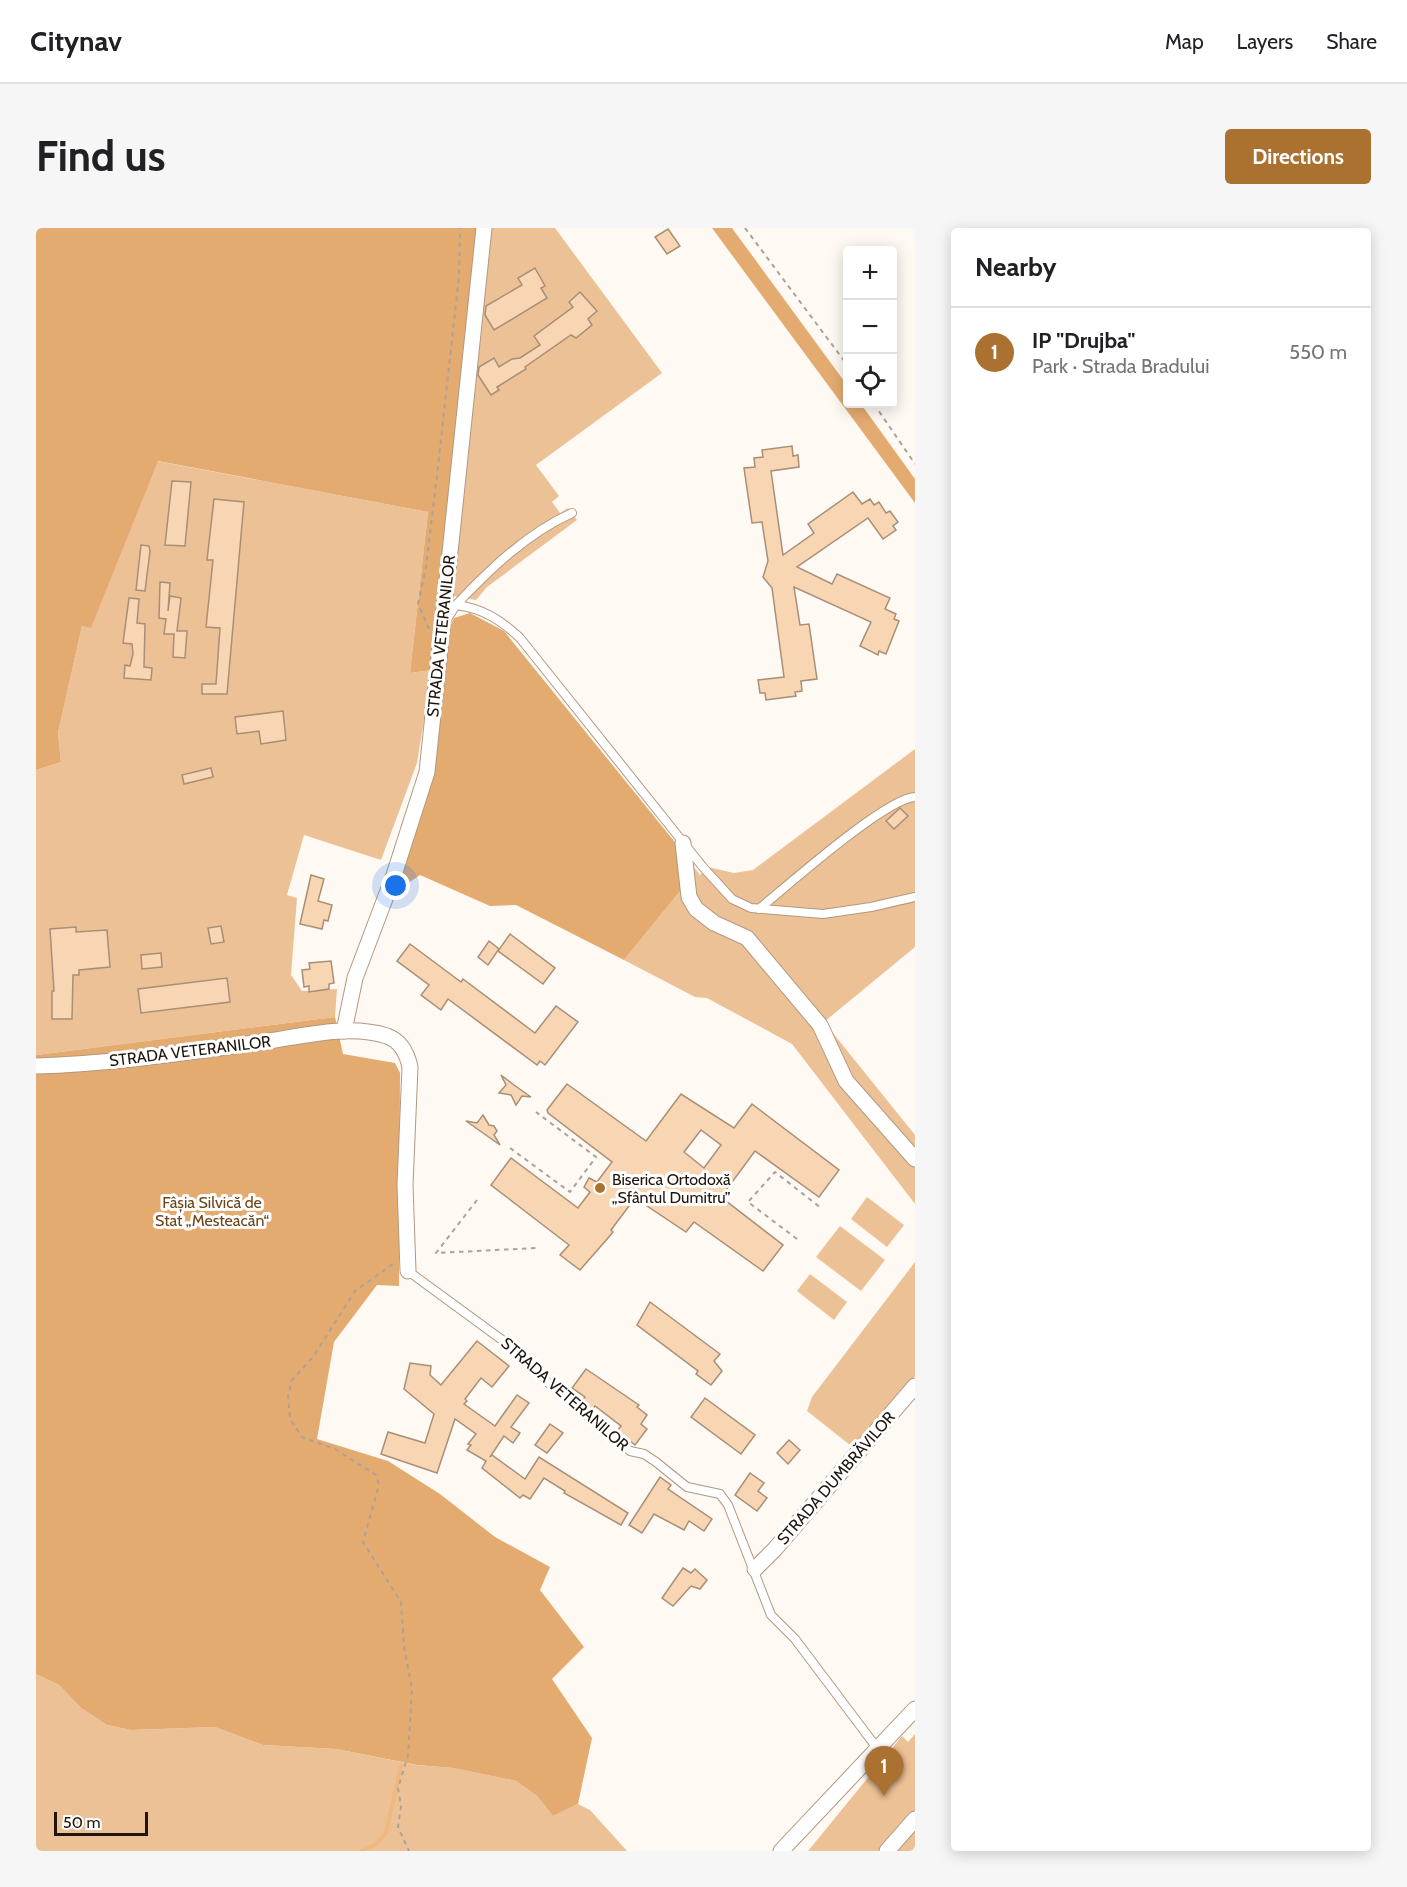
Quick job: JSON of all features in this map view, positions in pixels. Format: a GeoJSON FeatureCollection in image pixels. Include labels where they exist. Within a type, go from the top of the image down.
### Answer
{"type":"FeatureCollection","features":[{"type":"Feature","properties":{"kind":"street","name":"STRADA VETERANILOR"},"geometry":{"type":"LineString","coordinates":[[344,1031],[355,978],[394,875],[427,772],[484,228]]}},
{"type":"Feature","properties":{"kind":"street"},"geometry":{"type":"LineString","coordinates":[[683,843],[689,897],[696,909],[714,923],[747,938],[820,1025],[846,1081],[915,1160]]}},
{"type":"Feature","properties":{"kind":"street","name":"STRADA VETERANILOR"},"geometry":{"type":"LineString","coordinates":[[36,1066],[123,1061],[344,1031],[385,1036],[396,1040],[408,1056],[410,1067],[405,1185],[408,1271]]}},
{"type":"Feature","properties":{"kind":"street","name":"STRADA DUMBRĂVILOR"},"geometry":{"type":"LineString","coordinates":[[755,1569],[775,1549],[915,1386]]}},
{"type":"Feature","properties":{"kind":"street"},"geometry":{"type":"LineString","coordinates":[[781,1851],[915,1709]]}},
{"type":"Feature","properties":{"kind":"street"},"geometry":{"type":"LineString","coordinates":[[887,1851],[915,1820]]}},
{"type":"Feature","properties":{"kind":"lane"},"geometry":{"type":"LineString","coordinates":[[441,627],[456,605],[499,562],[553,522],[572,513]]}},
{"type":"Feature","properties":{"kind":"lane"},"geometry":{"type":"LineString","coordinates":[[456,605],[486,613],[520,638],[683,843],[732,899],[759,909],[822,914],[871,907],[915,897]]}},
{"type":"Feature","properties":{"kind":"lane"},"geometry":{"type":"LineString","coordinates":[[759,909],[861,827],[905,798],[915,797]]}},
{"type":"Feature","properties":{"kind":"lane","name":"STRADA VETERANILOR"},"geometry":{"type":"LineString","coordinates":[[408,1271],[524,1356],[546,1381],[630,1451],[650,1458],[687,1487],[720,1494],[728,1505],[755,1569]]}},
{"type":"Feature","properties":{"kind":"lane"},"geometry":{"type":"LineString","coordinates":[[755,1569],[762,1598],[771,1615],[795,1639],[877,1748]]}},
{"type":"Feature","properties":{"kind":"path"},"geometry":{"type":"LineString","coordinates":[[438,654],[418,604],[426,567],[437,475],[459,276],[460,228]]}},
{"type":"Feature","properties":{"kind":"path"},"geometry":{"type":"LineString","coordinates":[[746,229],[843,359]]}},
{"type":"Feature","properties":{"kind":"path"},"geometry":{"type":"LineString","coordinates":[[877,408],[915,464]]}},
{"type":"Feature","properties":{"kind":"path"},"geometry":{"type":"LineString","coordinates":[[510,1148],[570,1192],[596,1157],[536,1112]]}},
{"type":"Feature","properties":{"kind":"path"},"geometry":{"type":"LineString","coordinates":[[797,1239],[748,1202],[775,1172],[822,1208]]}},
{"type":"Feature","properties":{"kind":"path"},"geometry":{"type":"LineString","coordinates":[[477,1200],[436,1253],[536,1248]]}},
{"type":"Feature","properties":{"kind":"path"},"geometry":{"type":"LineString","coordinates":[[408,1253],[355,1291],[313,1358],[292,1380],[288,1396],[290,1419],[302,1437],[335,1449],[376,1475],[379,1485],[363,1542],[401,1602],[404,1647],[412,1689],[408,1755],[398,1788],[401,1806],[398,1827],[409,1851]]}},
{"type":"Feature","properties":{"kind":"shaded area"},"geometry":{"type":"Polygon","coordinates":[[[490,228],[555,228],[662,373],[536,465],[559,496],[552,502],[560,513],[568,508],[577,520],[487,587],[476,600],[452,596],[490,228]]]}},
{"type":"Feature","properties":{"kind":"shaded area"},"geometry":{"type":"Polygon","coordinates":[[[157,461],[428,512],[410,673],[432,670],[417,763],[381,860],[304,835],[287,895],[297,898],[291,975],[302,991],[337,989],[335,1017],[36,1055],[36,770],[61,762],[58,733],[82,626],[91,627],[157,461]]]}},
{"type":"Feature","properties":{"kind":"shaded area"},"geometry":{"type":"Polygon","coordinates":[[[915,749],[915,947],[824,1022],[915,1135],[915,1204],[792,1044],[707,998],[695,997],[624,960],[681,890],[678,846],[700,875],[708,867],[734,873],[753,870],[915,749]]]}},
{"type":"Feature","properties":{"kind":"shaded area"},"geometry":{"type":"Polygon","coordinates":[[[867,1197],[904,1225],[887,1247],[851,1219],[867,1197]]]}},
{"type":"Feature","properties":{"kind":"shaded area"},"geometry":{"type":"Polygon","coordinates":[[[840,1226],[885,1260],[861,1291],[816,1257],[840,1226]]]}},
{"type":"Feature","properties":{"kind":"shaded area"},"geometry":{"type":"Polygon","coordinates":[[[915,1262],[915,1376],[855,1449],[807,1411],[812,1397],[915,1262]]]}},
{"type":"Feature","properties":{"kind":"shaded area"},"geometry":{"type":"Polygon","coordinates":[[[810,1274],[847,1302],[834,1320],[797,1291],[810,1274]]]}},
{"type":"Feature","properties":{"kind":"shaded area"},"geometry":{"type":"Polygon","coordinates":[[[36,1674],[59,1685],[81,1708],[107,1725],[131,1730],[215,1727],[263,1745],[336,1749],[516,1781],[537,1796],[553,1816],[578,1804],[590,1810],[627,1851],[36,1851],[36,1674]]]}},
{"type":"Feature","properties":{"kind":"shaded area"},"geometry":{"type":"Polygon","coordinates":[[[915,1734],[915,1851],[808,1851],[902,1736],[908,1742],[915,1734]]]}},
{"type":"Feature","properties":{"kind":"green space"},"geometry":{"type":"Polygon","coordinates":[[[36,228],[477,228],[432,670],[410,673],[428,512],[158,461],[91,628],[82,626],[58,733],[61,762],[36,770],[36,228]]]}},
{"type":"Feature","properties":{"kind":"green space"},"geometry":{"type":"Polygon","coordinates":[[[712,228],[732,228],[843,380],[843,405],[712,228]]]}},
{"type":"Feature","properties":{"kind":"green space"},"geometry":{"type":"Polygon","coordinates":[[[845,408],[864,408],[915,479],[915,503],[845,408]]]}},
{"type":"Feature","properties":{"kind":"green space"},"geometry":{"type":"Polygon","coordinates":[[[470,613],[504,631],[678,846],[681,890],[624,960],[516,905],[490,906],[420,875],[398,890],[433,772],[447,632],[454,618],[470,613]]]}},
{"type":"Feature","properties":{"kind":"green space","name":"Fâșia Silvică de Stat „Mesteacăn“"},"geometry":{"type":"Polygon","coordinates":[[[335,1017],[343,1054],[395,1063],[400,1073],[399,1286],[377,1285],[334,1342],[317,1439],[388,1461],[440,1494],[495,1537],[550,1567],[540,1590],[584,1647],[552,1679],[592,1738],[578,1804],[553,1816],[537,1796],[516,1781],[453,1768],[417,1765],[336,1749],[263,1745],[215,1727],[131,1730],[107,1725],[81,1708],[59,1685],[36,1674],[36,1055],[335,1017]]]}},
{"type":"Feature","properties":{"kind":"building"},"geometry":{"type":"Polygon","coordinates":[[[668,229],[680,246],[667,254],[655,237],[668,229]]]}},
{"type":"Feature","properties":{"kind":"building"},"geometry":{"type":"Polygon","coordinates":[[[535,268],[545,286],[541,288],[547,298],[494,330],[485,315],[486,306],[522,285],[518,278],[535,268]]]}},
{"type":"Feature","properties":{"kind":"building"},"geometry":{"type":"Polygon","coordinates":[[[580,292],[597,311],[588,319],[592,325],[576,338],[571,335],[525,367],[526,369],[497,387],[499,390],[491,395],[478,375],[479,367],[494,358],[499,367],[512,359],[520,358],[540,345],[534,336],[573,307],[569,302],[580,292]]]}},
{"type":"Feature","properties":{"kind":"building"},"geometry":{"type":"Polygon","coordinates":[[[792,446],[793,456],[798,455],[799,467],[771,471],[783,555],[814,533],[808,524],[853,492],[862,504],[870,499],[874,505],[879,502],[886,513],[890,511],[898,522],[893,526],[896,530],[883,539],[868,518],[797,567],[832,584],[837,574],[890,598],[885,609],[896,614],[894,619],[899,621],[886,654],[879,651],[878,655],[860,646],[871,622],[794,587],[800,625],[809,624],[817,679],[801,681],[802,691],[795,692],[796,696],[766,700],[765,693],[760,693],[758,680],[784,677],[772,588],[763,577],[768,561],[762,522],[752,523],[744,468],[755,467],[754,458],[763,457],[762,450],[792,446]]]}},
{"type":"Feature","properties":{"kind":"building"},"geometry":{"type":"Polygon","coordinates":[[[172,481],[191,482],[185,546],[165,545],[172,481]]]}},
{"type":"Feature","properties":{"kind":"building"},"geometry":{"type":"Polygon","coordinates":[[[214,499],[244,502],[227,694],[202,694],[202,684],[216,684],[220,628],[206,627],[213,560],[207,560],[214,499]]]}},
{"type":"Feature","properties":{"kind":"building"},"geometry":{"type":"Polygon","coordinates":[[[141,545],[149,546],[150,551],[145,591],[136,590],[141,545]]]}},
{"type":"Feature","properties":{"kind":"building"},"geometry":{"type":"Polygon","coordinates":[[[160,582],[170,583],[168,611],[170,596],[181,598],[177,631],[187,631],[185,658],[173,657],[174,634],[164,634],[166,619],[159,618],[160,582]]]}},
{"type":"Feature","properties":{"kind":"building"},"geometry":{"type":"Polygon","coordinates":[[[129,598],[139,599],[137,623],[145,624],[144,667],[152,668],[151,680],[124,678],[125,665],[130,666],[133,654],[132,644],[123,643],[129,598]]]}},
{"type":"Feature","properties":{"kind":"building"},"geometry":{"type":"Polygon","coordinates":[[[283,711],[286,740],[261,744],[259,731],[237,734],[235,717],[283,711]]]}},
{"type":"Feature","properties":{"kind":"building"},"geometry":{"type":"Polygon","coordinates":[[[211,768],[213,777],[184,784],[182,775],[211,768]]]}},
{"type":"Feature","properties":{"kind":"building"},"geometry":{"type":"Polygon","coordinates":[[[900,808],[908,816],[894,829],[886,821],[900,808]]]}},
{"type":"Feature","properties":{"kind":"building"},"geometry":{"type":"Polygon","coordinates":[[[311,875],[324,879],[318,901],[332,905],[328,921],[324,920],[322,929],[300,924],[311,875]]]}},
{"type":"Feature","properties":{"kind":"building"},"geometry":{"type":"Polygon","coordinates":[[[221,926],[224,942],[211,944],[208,928],[221,926]]]}},
{"type":"Feature","properties":{"kind":"building"},"geometry":{"type":"Polygon","coordinates":[[[76,927],[76,932],[107,930],[110,967],[79,970],[79,975],[73,975],[72,1019],[52,1019],[52,991],[54,991],[50,929],[76,927]]]}},
{"type":"Feature","properties":{"kind":"building"},"geometry":{"type":"Polygon","coordinates":[[[510,934],[555,968],[543,984],[498,951],[510,934]]]}},
{"type":"Feature","properties":{"kind":"building"},"geometry":{"type":"Polygon","coordinates":[[[489,941],[499,949],[488,965],[478,957],[489,941]]]}},
{"type":"Feature","properties":{"kind":"building"},"geometry":{"type":"Polygon","coordinates":[[[410,944],[461,982],[463,979],[535,1033],[556,1006],[578,1022],[545,1065],[540,1061],[537,1065],[448,999],[441,1010],[421,995],[429,985],[397,961],[410,944]]]}},
{"type":"Feature","properties":{"kind":"building"},"geometry":{"type":"Polygon","coordinates":[[[161,953],[162,967],[142,969],[141,955],[161,953]]]}},
{"type":"Feature","properties":{"kind":"building"},"geometry":{"type":"Polygon","coordinates":[[[331,961],[334,983],[329,984],[329,989],[309,992],[309,986],[304,987],[302,970],[310,969],[309,963],[331,961]]]}},
{"type":"Feature","properties":{"kind":"building"},"geometry":{"type":"Polygon","coordinates":[[[227,978],[230,1002],[141,1013],[138,989],[227,978]]]}},
{"type":"Feature","properties":{"kind":"building"},"geometry":{"type":"Polygon","coordinates":[[[501,1075],[531,1097],[522,1096],[516,1105],[511,1095],[499,1093],[506,1085],[501,1075]]]}},
{"type":"Feature","properties":{"kind":"building"},"geometry":{"type":"Polygon","coordinates":[[[567,1084],[646,1141],[681,1094],[734,1128],[752,1104],[839,1170],[819,1197],[755,1151],[721,1197],[783,1245],[763,1271],[694,1222],[686,1232],[635,1198],[611,1230],[613,1232],[580,1270],[560,1255],[569,1245],[491,1185],[511,1158],[578,1208],[590,1192],[584,1187],[589,1178],[597,1182],[612,1162],[547,1110],[567,1084]],[[701,1130],[684,1152],[704,1168],[721,1145],[701,1130]]]}},
{"type":"Feature","properties":{"kind":"building"},"geometry":{"type":"Polygon","coordinates":[[[483,1115],[489,1125],[494,1126],[497,1131],[494,1135],[500,1145],[466,1121],[477,1123],[483,1115]]]}},
{"type":"Feature","properties":{"kind":"building"},"geometry":{"type":"Polygon","coordinates":[[[650,1302],[720,1354],[714,1361],[722,1371],[711,1385],[696,1374],[698,1371],[637,1325],[650,1302]]]}},
{"type":"Feature","properties":{"kind":"building"},"geometry":{"type":"Polygon","coordinates":[[[477,1341],[509,1366],[492,1387],[481,1378],[465,1399],[467,1401],[464,1404],[495,1426],[517,1395],[529,1403],[511,1427],[520,1433],[513,1443],[504,1436],[490,1457],[492,1455],[525,1479],[539,1457],[628,1513],[621,1525],[564,1493],[565,1491],[544,1478],[530,1499],[523,1495],[520,1498],[482,1468],[486,1461],[467,1450],[471,1445],[468,1444],[476,1434],[455,1419],[437,1473],[381,1454],[388,1432],[425,1443],[434,1414],[404,1389],[410,1363],[431,1366],[430,1375],[441,1385],[477,1341]]]}},
{"type":"Feature","properties":{"kind":"building"},"geometry":{"type":"Polygon","coordinates":[[[586,1369],[639,1405],[637,1407],[647,1415],[641,1424],[647,1429],[635,1445],[617,1431],[621,1426],[595,1406],[591,1411],[581,1402],[585,1397],[572,1388],[586,1369]]]}},
{"type":"Feature","properties":{"kind":"building"},"geometry":{"type":"Polygon","coordinates":[[[705,1398],[755,1435],[741,1454],[691,1417],[705,1398]]]}},
{"type":"Feature","properties":{"kind":"building"},"geometry":{"type":"Polygon","coordinates":[[[550,1424],[563,1433],[547,1453],[535,1445],[550,1424]]]}},
{"type":"Feature","properties":{"kind":"building"},"geometry":{"type":"Polygon","coordinates":[[[789,1440],[800,1450],[788,1464],[777,1453],[789,1440]]]}},
{"type":"Feature","properties":{"kind":"building"},"geometry":{"type":"Polygon","coordinates":[[[750,1473],[764,1483],[758,1491],[767,1498],[757,1511],[735,1495],[750,1473]]]}},
{"type":"Feature","properties":{"kind":"building"},"geometry":{"type":"Polygon","coordinates":[[[660,1477],[671,1485],[668,1489],[712,1519],[704,1531],[689,1521],[684,1530],[654,1514],[642,1533],[629,1525],[660,1477]]]}},
{"type":"Feature","properties":{"kind":"building"},"geometry":{"type":"Polygon","coordinates":[[[683,1568],[691,1573],[695,1569],[707,1580],[700,1589],[691,1586],[673,1606],[662,1598],[683,1568]]]}},
{"type":"Feature","properties":{"kind":"waterway"},"geometry":{"type":"LineString","coordinates":[[361,1851],[375,1845],[386,1833],[401,1766]]}},
{"type":"Feature","properties":{"kind":"place","name":"Biserica Ortodoxă „Sfântul Dumitru”"},"geometry":{"type":"Point","coordinates":[600,1188]}},
{"type":"Feature","properties":{"kind":"place","name":"IP \"Drujba\""},"geometry":{"type":"Point","coordinates":[884,1796]}}]}
